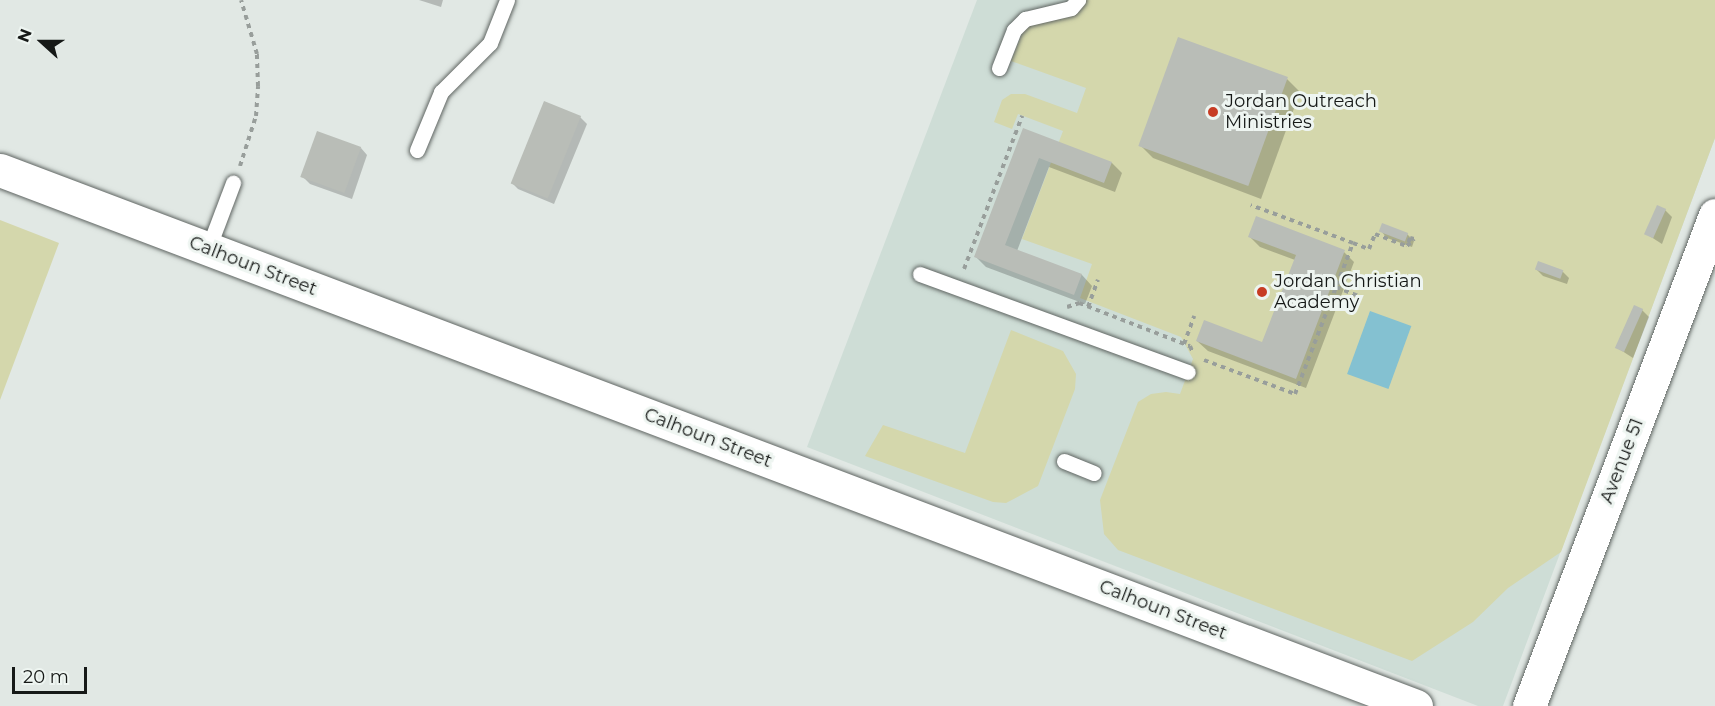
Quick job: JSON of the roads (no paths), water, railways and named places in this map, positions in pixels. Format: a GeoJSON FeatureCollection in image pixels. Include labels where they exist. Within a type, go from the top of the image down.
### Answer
{"type":"FeatureCollection","features":[{"type":"Feature","properties":{"kind":"street","name":"Calhoun Street"},"geometry":{"type":"LineString","coordinates":[[0,170],[1416,706]]}},
{"type":"Feature","properties":{"kind":"street","name":"Avenue 51"},"geometry":{"type":"LineString","coordinates":[[1528,706],[1715,215]]}},
{"type":"Feature","properties":{"kind":"lane"},"geometry":{"type":"LineString","coordinates":[[417,150],[441,92],[490,43],[507,0]]}},
{"type":"Feature","properties":{"kind":"lane"},"geometry":{"type":"LineString","coordinates":[[999,68],[1014,30],[1025,19],[1071,8],[1078,0]]}},
{"type":"Feature","properties":{"kind":"lane"},"geometry":{"type":"LineString","coordinates":[[207,249],[233,183]]}},
{"type":"Feature","properties":{"kind":"lane"},"geometry":{"type":"LineString","coordinates":[[920,274],[1188,372]]}},
{"type":"Feature","properties":{"kind":"lane"},"geometry":{"type":"LineString","coordinates":[[1064,462],[1094,473]]}},
{"type":"Feature","properties":{"kind":"water"},"geometry":{"type":"Polygon","coordinates":[[[1370,311],[1411,326],[1388,389],[1347,374],[1370,311]]]}},
{"type":"Feature","properties":{"kind":"place","name":"Jordan Outreach Ministries"},"geometry":{"type":"Point","coordinates":[1213,112]}},
{"type":"Feature","properties":{"kind":"place","name":"Jordan Christian Academy"},"geometry":{"type":"Point","coordinates":[1262,292]}}]}
